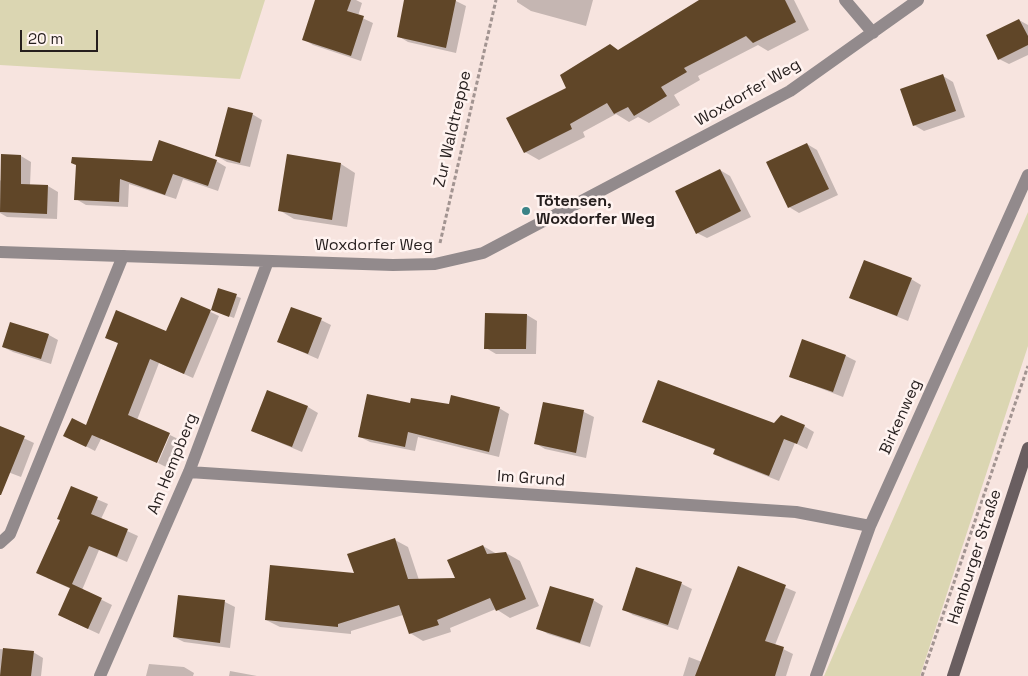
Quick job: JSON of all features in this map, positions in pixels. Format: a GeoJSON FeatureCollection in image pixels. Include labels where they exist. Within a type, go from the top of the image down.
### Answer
{"type":"FeatureCollection","features":[{"type":"Feature","properties":{"kind":"main road","name":"Hamburger Straße"},"geometry":{"type":"LineString","coordinates":[[953,676],[1028,448]]}},
{"type":"Feature","properties":{"kind":"street"},"geometry":{"type":"LineString","coordinates":[[845,0],[872,34]]}},
{"type":"Feature","properties":{"kind":"street","name":"Woxdorfer Weg"},"geometry":{"type":"LineString","coordinates":[[0,252],[393,265],[435,264],[483,253],[790,91],[918,0]]}},
{"type":"Feature","properties":{"kind":"street","name":"Birkenweg"},"geometry":{"type":"LineString","coordinates":[[816,676],[870,526],[1028,175]]}},
{"type":"Feature","properties":{"kind":"street"},"geometry":{"type":"LineString","coordinates":[[0,543],[10,534],[123,256]]}},
{"type":"Feature","properties":{"kind":"street","name":"Am Hempberg"},"geometry":{"type":"LineString","coordinates":[[100,676],[190,472],[268,261]]}},
{"type":"Feature","properties":{"kind":"street","name":"Im Grund"},"geometry":{"type":"LineString","coordinates":[[190,472],[796,512],[870,526]]}},
{"type":"Feature","properties":{"kind":"path","name":"Zur Waldtreppe"},"geometry":{"type":"LineString","coordinates":[[435,264],[496,0]]}},
{"type":"Feature","properties":{"kind":"path"},"geometry":{"type":"LineString","coordinates":[[922,676],[1028,366]]}},
{"type":"Feature","properties":{"kind":"shaded area"},"geometry":{"type":"Polygon","coordinates":[[[0,0],[265,0],[240,79],[0,65],[0,0]]]}},
{"type":"Feature","properties":{"kind":"shaded area"},"geometry":{"type":"Polygon","coordinates":[[[1028,212],[1028,346],[920,676],[824,676],[1028,212]]]}},
{"type":"Feature","properties":{"kind":"building"},"geometry":{"type":"Polygon","coordinates":[[[315,0],[351,0],[347,11],[364,16],[351,56],[302,40],[315,0]]]}},
{"type":"Feature","properties":{"kind":"building"},"geometry":{"type":"Polygon","coordinates":[[[404,0],[456,0],[446,48],[397,37],[404,0]]]}},
{"type":"Feature","properties":{"kind":"building"},"geometry":{"type":"Polygon","coordinates":[[[699,0],[785,0],[796,22],[753,43],[746,36],[684,68],[687,72],[661,87],[667,96],[634,116],[628,107],[614,114],[607,103],[570,124],[572,129],[524,153],[506,118],[566,88],[560,75],[610,44],[618,50],[699,0]]]}},
{"type":"Feature","properties":{"kind":"building"},"geometry":{"type":"Polygon","coordinates":[[[1019,19],[1028,36],[1028,45],[998,60],[986,35],[1019,19]]]}},
{"type":"Feature","properties":{"kind":"building"},"geometry":{"type":"Polygon","coordinates":[[[943,74],[956,111],[913,126],[900,89],[943,74]]]}},
{"type":"Feature","properties":{"kind":"building"},"geometry":{"type":"Polygon","coordinates":[[[228,107],[253,113],[240,163],[215,156],[228,107]]]}},
{"type":"Feature","properties":{"kind":"building"},"geometry":{"type":"Polygon","coordinates":[[[159,140],[217,160],[208,186],[173,174],[165,195],[120,179],[119,202],[74,200],[76,165],[71,163],[72,157],[152,161],[159,140]]]}},
{"type":"Feature","properties":{"kind":"building"},"geometry":{"type":"Polygon","coordinates":[[[807,143],[829,189],[788,208],[766,162],[807,143]]]}},
{"type":"Feature","properties":{"kind":"building"},"geometry":{"type":"Polygon","coordinates":[[[1,154],[21,155],[21,184],[48,185],[47,214],[0,212],[1,154]]]}},
{"type":"Feature","properties":{"kind":"building"},"geometry":{"type":"Polygon","coordinates":[[[287,154],[341,163],[332,220],[278,211],[287,154]]]}},
{"type":"Feature","properties":{"kind":"building"},"geometry":{"type":"Polygon","coordinates":[[[720,169],[741,211],[696,234],[675,191],[720,169]]]}},
{"type":"Feature","properties":{"kind":"building"},"geometry":{"type":"Polygon","coordinates":[[[864,260],[912,278],[897,316],[849,298],[864,260]]]}},
{"type":"Feature","properties":{"kind":"building"},"geometry":{"type":"Polygon","coordinates":[[[218,288],[237,294],[229,317],[211,310],[218,288]]]}},
{"type":"Feature","properties":{"kind":"building"},"geometry":{"type":"Polygon","coordinates":[[[181,297],[211,310],[184,374],[150,359],[128,415],[170,433],[157,463],[92,435],[86,447],[63,436],[72,418],[86,425],[118,343],[105,338],[116,310],[166,331],[181,297]]]}},
{"type":"Feature","properties":{"kind":"building"},"geometry":{"type":"Polygon","coordinates":[[[291,307],[322,318],[308,354],[277,342],[291,307]]]}},
{"type":"Feature","properties":{"kind":"building"},"geometry":{"type":"Polygon","coordinates":[[[485,313],[527,314],[526,349],[484,349],[485,313]]]}},
{"type":"Feature","properties":{"kind":"building"},"geometry":{"type":"Polygon","coordinates":[[[10,322],[49,334],[41,359],[2,347],[10,322]]]}},
{"type":"Feature","properties":{"kind":"building"},"geometry":{"type":"Polygon","coordinates":[[[802,339],[846,355],[833,392],[789,377],[802,339]]]}},
{"type":"Feature","properties":{"kind":"building"},"geometry":{"type":"Polygon","coordinates":[[[658,380],[774,423],[781,415],[805,425],[797,444],[784,439],[769,476],[713,454],[715,449],[642,422],[658,380]]]}},
{"type":"Feature","properties":{"kind":"building"},"geometry":{"type":"Polygon","coordinates":[[[267,390],[308,406],[292,447],[251,431],[267,390]]]}},
{"type":"Feature","properties":{"kind":"building"},"geometry":{"type":"Polygon","coordinates":[[[367,394],[410,403],[411,398],[449,404],[451,395],[500,407],[489,452],[408,432],[405,447],[358,437],[367,394]]]}},
{"type":"Feature","properties":{"kind":"building"},"geometry":{"type":"Polygon","coordinates":[[[543,402],[584,410],[576,453],[534,444],[543,402]]]}},
{"type":"Feature","properties":{"kind":"building"},"geometry":{"type":"Polygon","coordinates":[[[0,426],[25,436],[1,495],[0,495],[0,426]]]}},
{"type":"Feature","properties":{"kind":"building"},"geometry":{"type":"Polygon","coordinates":[[[71,486],[98,497],[91,514],[128,529],[117,557],[89,546],[72,584],[102,598],[88,629],[58,615],[70,588],[36,573],[60,520],[57,519],[71,486]]]}},
{"type":"Feature","properties":{"kind":"building"},"geometry":{"type":"Polygon","coordinates":[[[395,538],[408,579],[455,578],[447,560],[483,545],[487,554],[506,552],[526,599],[496,611],[490,598],[437,620],[439,625],[409,634],[399,605],[338,624],[338,627],[265,620],[270,565],[354,573],[347,554],[395,538]]]}},
{"type":"Feature","properties":{"kind":"building"},"geometry":{"type":"Polygon","coordinates":[[[738,566],[786,585],[765,641],[784,647],[775,676],[695,676],[738,566]]]}},
{"type":"Feature","properties":{"kind":"building"},"geometry":{"type":"Polygon","coordinates":[[[636,567],[682,582],[668,625],[622,610],[636,567]]]}},
{"type":"Feature","properties":{"kind":"building"},"geometry":{"type":"Polygon","coordinates":[[[550,586],[594,599],[580,643],[536,629],[550,586]]]}},
{"type":"Feature","properties":{"kind":"building"},"geometry":{"type":"Polygon","coordinates":[[[178,595],[225,600],[220,643],[173,637],[178,595]]]}},
{"type":"Feature","properties":{"kind":"building"},"geometry":{"type":"Polygon","coordinates":[[[3,648],[34,651],[31,676],[0,676],[3,648]]]}},
{"type":"Feature","properties":{"kind":"place","name":"Tötensen, Woxdorfer Weg"},"geometry":{"type":"Point","coordinates":[526,211]}}]}
